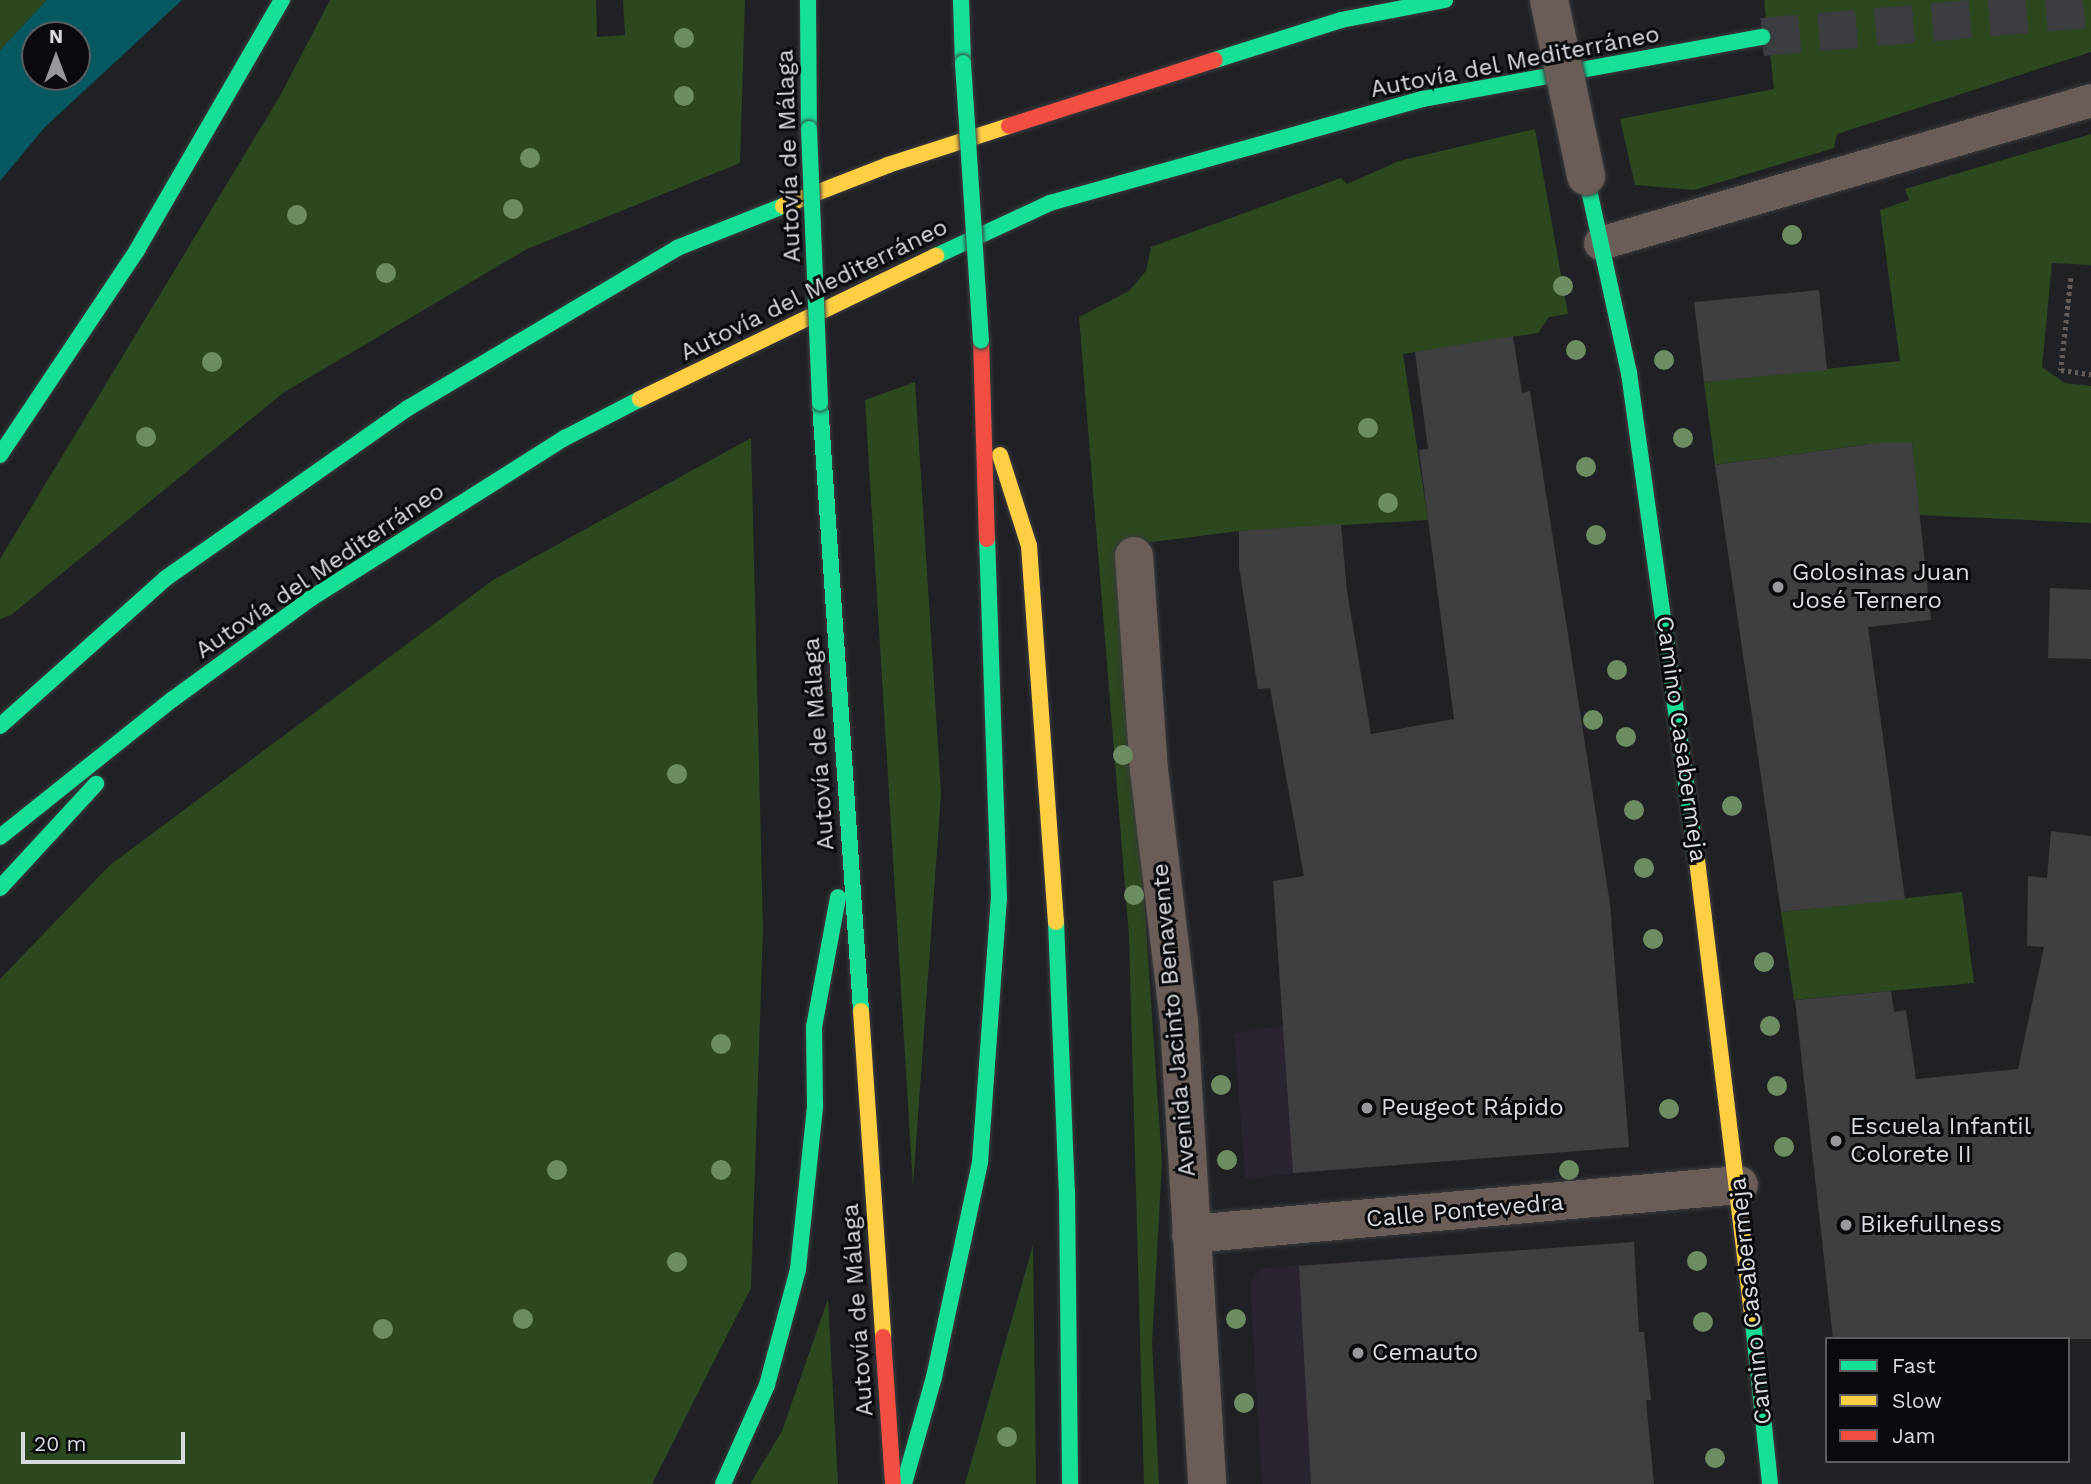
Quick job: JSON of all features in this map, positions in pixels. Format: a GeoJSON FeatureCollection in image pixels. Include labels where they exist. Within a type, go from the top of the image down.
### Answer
{"type":"FeatureCollection","features":[{"type":"Feature","properties":{"kind":"main road"},"geometry":{"type":"LineString","coordinates":[[0,455],[137,250],[282,0]]}},
{"type":"Feature","properties":{"kind":"main road","name":"Autovía de Málaga"},"geometry":{"type":"LineString","coordinates":[[808,0],[809,130],[820,402],[893,1484]]}},
{"type":"Feature","properties":{"kind":"main road"},"geometry":{"type":"LineString","coordinates":[[904,1484],[934,1377],[980,1162],[999,898],[986,414],[961,0]]}},
{"type":"Feature","properties":{"kind":"main road"},"geometry":{"type":"LineString","coordinates":[[0,726],[177,570],[408,408],[677,248],[902,161],[1340,20],[1446,0]]}},
{"type":"Feature","properties":{"kind":"main road","name":"Autovía del Mediterráneo"},"geometry":{"type":"LineString","coordinates":[[0,837],[173,699],[310,599],[565,438],[756,340],[1050,203],[1423,99],[1762,37]]}},
{"type":"Feature","properties":{"kind":"main road","name":"Camino Casabermeja"},"geometry":{"type":"LineString","coordinates":[[1586,176],[1629,373],[1675,685],[1739,1185],[1770,1484]]}},
{"type":"Feature","properties":{"kind":"main road"},"geometry":{"type":"LineString","coordinates":[[986,414],[1029,546],[1053,834],[1066,1177],[1071,1482]]}},
{"type":"Feature","properties":{"kind":"main road"},"geometry":{"type":"LineString","coordinates":[[0,888],[173,699]]}},
{"type":"Feature","properties":{"kind":"main road"},"geometry":{"type":"LineString","coordinates":[[723,1484],[767,1385],[798,1269],[815,1106],[814,1027],[848,843]]}},
{"type":"Feature","properties":{"kind":"street","name":"Camino Casabermeja"},"geometry":{"type":"LineString","coordinates":[[1549,0],[1586,176]]}},
{"type":"Feature","properties":{"kind":"street","name":"Avenida Jacinto Benavente"},"geometry":{"type":"LineString","coordinates":[[1134,556],[1149,770],[1179,1022],[1207,1484]]}},
{"type":"Feature","properties":{"kind":"street","name":"Calle Pontevedra"},"geometry":{"type":"LineString","coordinates":[[1191,1234],[1739,1185]]}},
{"type":"Feature","properties":{"kind":"lane"},"geometry":{"type":"LineString","coordinates":[[1600,243],[2091,100]]}},
{"type":"Feature","properties":{"kind":"path"},"geometry":{"type":"LineString","coordinates":[[2071,278],[2062,370],[2091,374]]}},
{"type":"Feature","properties":{"kind":"shaded area","name":"Peugeot Rápido"},"geometry":{"type":"Polygon","coordinates":[[[1486,997],[1497,1157],[1245,1178],[1234,1033],[1486,997]]]}},
{"type":"Feature","properties":{"kind":"shaded area","name":"Cemauto"},"geometry":{"type":"Polygon","coordinates":[[[1453,1254],[1470,1484],[1262,1484],[1250,1283],[1261,1268],[1453,1254]]]}},
{"type":"Feature","properties":{"kind":"green space"},"geometry":{"type":"Polygon","coordinates":[[[0,0],[47,0],[27,21],[21,21],[21,28],[0,50],[0,0]]]}},
{"type":"Feature","properties":{"kind":"green space"},"geometry":{"type":"Polygon","coordinates":[[[330,0],[596,0],[597,37],[625,35],[623,0],[745,0],[740,163],[527,249],[283,393],[11,615],[0,619],[0,559],[280,96],[330,0]]]}},
{"type":"Feature","properties":{"kind":"green space"},"geometry":{"type":"Polygon","coordinates":[[[1764,0],[2091,0],[2091,52],[1837,134],[1834,148],[1694,190],[1635,185],[1620,119],[1774,89],[1764,0]]]}},
{"type":"Feature","properties":{"kind":"green space"},"geometry":{"type":"Polygon","coordinates":[[[1535,129],[1568,314],[1549,317],[1538,333],[1403,354],[1428,520],[1239,531],[1120,546],[1162,1162],[1152,1343],[1159,1484],[1144,1484],[1129,936],[1079,317],[1129,291],[1146,271],[1151,247],[1341,178],[1347,184],[1399,161],[1535,129]]]}},
{"type":"Feature","properties":{"kind":"green space"},"geometry":{"type":"Polygon","coordinates":[[[2091,134],[2091,265],[2052,263],[2042,367],[2065,383],[2091,386],[2091,523],[1919,515],[1912,443],[1870,444],[1715,465],[1704,382],[1900,361],[1880,210],[1909,200],[1905,189],[2091,134]]]}},
{"type":"Feature","properties":{"kind":"green space"},"geometry":{"type":"Polygon","coordinates":[[[915,382],[941,794],[913,1186],[865,400],[915,382]]]}},
{"type":"Feature","properties":{"kind":"green space"},"geometry":{"type":"Polygon","coordinates":[[[751,438],[763,929],[751,1288],[652,1484],[0,1484],[0,979],[110,865],[493,580],[751,438]]]}},
{"type":"Feature","properties":{"kind":"green space"},"geometry":{"type":"Polygon","coordinates":[[[1962,892],[1974,983],[1794,1000],[1781,912],[1962,892]]]}},
{"type":"Feature","properties":{"kind":"green space"},"geometry":{"type":"Polygon","coordinates":[[[1033,1245],[1036,1484],[965,1484],[1033,1245]]]}},
{"type":"Feature","properties":{"kind":"green space"},"geometry":{"type":"Polygon","coordinates":[[[828,1299],[838,1484],[750,1484],[782,1431],[828,1299]]]}},
{"type":"Feature","properties":{"kind":"water"},"geometry":{"type":"Polygon","coordinates":[[[47,0],[182,0],[91,84],[91,21],[27,21],[47,0]]]}},
{"type":"Feature","properties":{"kind":"water"},"geometry":{"type":"Polygon","coordinates":[[[21,28],[21,91],[84,91],[44,128],[0,181],[0,50],[21,28]]]}},
{"type":"Feature","properties":{"kind":"building"},"geometry":{"type":"Polygon","coordinates":[[[1819,290],[1827,370],[1704,382],[1694,302],[1819,290]]]}},
{"type":"Feature","properties":{"kind":"building"},"geometry":{"type":"Polygon","coordinates":[[[1513,336],[1522,393],[1530,391],[1610,904],[1629,1147],[1293,1173],[1273,881],[1304,876],[1270,688],[1258,689],[1239,566],[1239,531],[1341,524],[1347,591],[1371,734],[1454,719],[1419,450],[1428,449],[1415,352],[1513,336]]]}},
{"type":"Feature","properties":{"kind":"building"},"geometry":{"type":"Polygon","coordinates":[[[1878,443],[1912,443],[1931,620],[1868,627],[1905,899],[1781,912],[1715,465],[1878,443]]]}},
{"type":"Feature","properties":{"kind":"building"},"geometry":{"type":"Polygon","coordinates":[[[2050,588],[2091,590],[2091,659],[2048,658],[2050,588]]]}},
{"type":"Feature","properties":{"kind":"building"},"geometry":{"type":"Polygon","coordinates":[[[2051,831],[2091,836],[2091,1339],[1833,1337],[1795,1000],[1891,991],[1894,1012],[1906,1010],[1916,1079],[2018,1069],[2044,947],[2027,946],[2028,876],[2047,878],[2051,831]]]}},
{"type":"Feature","properties":{"kind":"building"},"geometry":{"type":"Polygon","coordinates":[[[1634,1242],[1639,1332],[1644,1332],[1651,1400],[1646,1400],[1654,1484],[1311,1484],[1299,1266],[1634,1242]]]}},
{"type":"Feature","properties":{"kind":"tunnel"},"geometry":{"type":"LineString","coordinates":[[1762,37],[2091,9]]}},
{"type":"Feature","properties":{"kind":"traffic: fast"},"geometry":{"type":"LineString","coordinates":[[0,455],[137,250],[282,0]]}},
{"type":"Feature","properties":{"kind":"traffic: fast"},"geometry":{"type":"LineString","coordinates":[[808,0],[809,129]]}},
{"type":"Feature","properties":{"kind":"traffic: fast"},"geometry":{"type":"LineString","coordinates":[[961,0],[963,63]]}},
{"type":"Feature","properties":{"kind":"traffic: fast"},"geometry":{"type":"LineString","coordinates":[[1215,60],[1341,20],[1445,0]]}},
{"type":"Feature","properties":{"kind":"traffic: fast"},"geometry":{"type":"LineString","coordinates":[[936,256],[1050,203],[1423,99],[1762,37]]}},
{"type":"Feature","properties":{"kind":"traffic: fast"},"geometry":{"type":"LineString","coordinates":[[963,63],[981,340]]}},
{"type":"Feature","properties":{"kind":"traffic: fast"},"geometry":{"type":"LineString","coordinates":[[809,129],[820,403]]}},
{"type":"Feature","properties":{"kind":"traffic: fast"},"geometry":{"type":"LineString","coordinates":[[1586,176],[1629,373],[1697,860]]}},
{"type":"Feature","properties":{"kind":"traffic: fast"},"geometry":{"type":"LineString","coordinates":[[0,726],[166,578],[408,408],[677,248],[783,206]]}},
{"type":"Feature","properties":{"kind":"traffic: fast"},"geometry":{"type":"LineString","coordinates":[[0,837],[173,699],[310,599],[565,438],[640,399]]}},
{"type":"Feature","properties":{"kind":"traffic: fast"},"geometry":{"type":"LineString","coordinates":[[820,403],[861,1011]]}},
{"type":"Feature","properties":{"kind":"traffic: fast"},"geometry":{"type":"LineString","coordinates":[[904,1484],[934,1377],[980,1162],[999,898],[987,539]]}},
{"type":"Feature","properties":{"kind":"traffic: fast"},"geometry":{"type":"LineString","coordinates":[[0,888],[96,784]]}},
{"type":"Feature","properties":{"kind":"traffic: fast"},"geometry":{"type":"LineString","coordinates":[[723,1484],[767,1385],[798,1269],[815,1106],[814,1027],[838,897]]}},
{"type":"Feature","properties":{"kind":"traffic: fast"},"geometry":{"type":"LineString","coordinates":[[1056,922],[1067,1191],[1070,1484]]}},
{"type":"Feature","properties":{"kind":"traffic: fast"},"geometry":{"type":"LineString","coordinates":[[1753,1322],[1770,1484]]}},
{"type":"Feature","properties":{"kind":"traffic: slow"},"geometry":{"type":"LineString","coordinates":[[783,206],[888,165],[1009,126]]}},
{"type":"Feature","properties":{"kind":"traffic: slow"},"geometry":{"type":"LineString","coordinates":[[640,399],[936,256]]}},
{"type":"Feature","properties":{"kind":"traffic: slow"},"geometry":{"type":"LineString","coordinates":[[1000,455],[1029,546],[1056,922]]}},
{"type":"Feature","properties":{"kind":"traffic: slow"},"geometry":{"type":"LineString","coordinates":[[1697,860],[1753,1322]]}},
{"type":"Feature","properties":{"kind":"traffic: slow"},"geometry":{"type":"LineString","coordinates":[[861,1011],[883,1337]]}},
{"type":"Feature","properties":{"kind":"traffic: jam"},"geometry":{"type":"LineString","coordinates":[[1009,126],[1215,60]]}},
{"type":"Feature","properties":{"kind":"traffic: jam"},"geometry":{"type":"LineString","coordinates":[[981,340],[987,539]]}},
{"type":"Feature","properties":{"kind":"traffic: jam"},"geometry":{"type":"LineString","coordinates":[[883,1337],[893,1484]]}},
{"type":"Feature","properties":{"kind":"place","name":"Golosinas Juan José Ternero"},"geometry":{"type":"Point","coordinates":[1778,587]}},
{"type":"Feature","properties":{"kind":"place","name":"Peugeot Rápido"},"geometry":{"type":"Point","coordinates":[1367,1108]}},
{"type":"Feature","properties":{"kind":"place","name":"Escuela Infantil Colorete II"},"geometry":{"type":"Point","coordinates":[1836,1141]}},
{"type":"Feature","properties":{"kind":"place","name":"Bikefullness"},"geometry":{"type":"Point","coordinates":[1846,1225]}},
{"type":"Feature","properties":{"kind":"place","name":"Cemauto"},"geometry":{"type":"Point","coordinates":[1358,1353]}}]}
